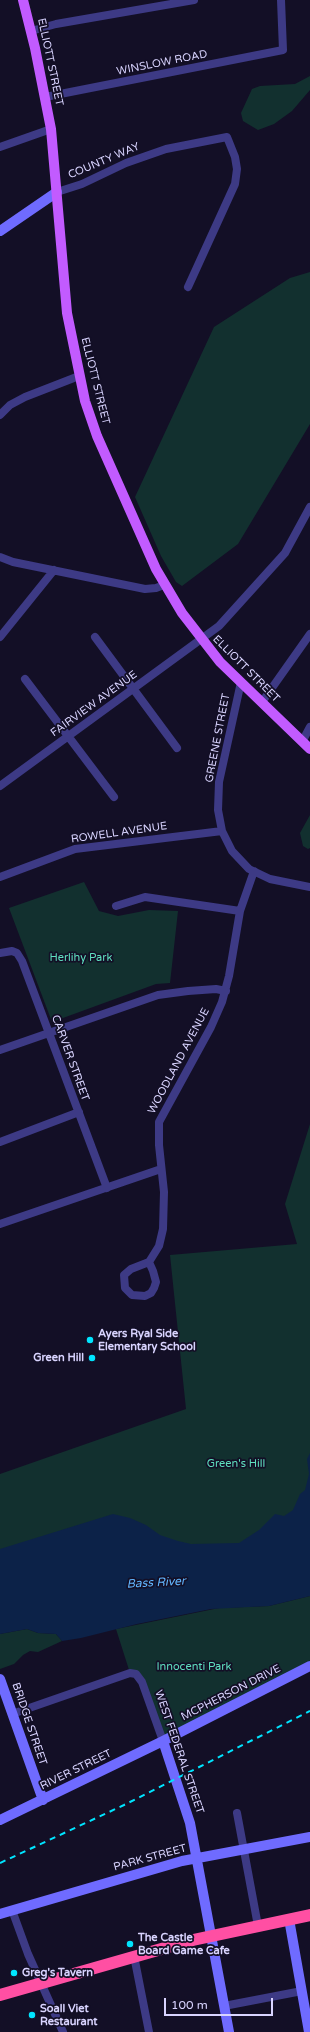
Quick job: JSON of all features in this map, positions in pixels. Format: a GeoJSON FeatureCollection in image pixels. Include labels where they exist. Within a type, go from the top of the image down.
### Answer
{"type":"FeatureCollection","features":[{"type":"Feature","properties":{"kind":"highway"},"geometry":{"type":"LineString","coordinates":[[0,1995],[134,1956],[211,1936],[310,1915]]}},
{"type":"Feature","properties":{"kind":"main road","name":"ELLIOTT STREET"},"geometry":{"type":"LineString","coordinates":[[23,1],[32,30],[51,129],[64,295],[79,376],[97,436],[164,585],[202,640],[241,682],[310,750]]}},
{"type":"Feature","properties":{"kind":"street"},"geometry":{"type":"LineString","coordinates":[[32,30],[56,24],[194,0]]}},
{"type":"Feature","properties":{"kind":"street","name":"WINSLOW ROAD"},"geometry":{"type":"LineString","coordinates":[[45,97],[283,50],[281,0]]}},
{"type":"Feature","properties":{"kind":"street"},"geometry":{"type":"LineString","coordinates":[[0,147],[51,129]]}},
{"type":"Feature","properties":{"kind":"street","name":"COUNTY WAY"},"geometry":{"type":"LineString","coordinates":[[0,231],[56,192],[82,184],[126,162],[166,149],[228,137],[235,157],[237,169],[235,184],[188,287]]}},
{"type":"Feature","properties":{"kind":"street"},"geometry":{"type":"LineString","coordinates":[[0,415],[10,405],[25,397],[79,376]]}},
{"type":"Feature","properties":{"kind":"street","name":"FAIRVIEW AVENUE"},"geometry":{"type":"LineString","coordinates":[[1,783],[202,640],[219,626],[269,572],[284,553],[310,507]]}},
{"type":"Feature","properties":{"kind":"street"},"geometry":{"type":"LineString","coordinates":[[0,557],[13,562],[145,589],[156,588],[164,585]]}},
{"type":"Feature","properties":{"kind":"street"},"geometry":{"type":"LineString","coordinates":[[0,637],[54,570]]}},
{"type":"Feature","properties":{"kind":"street"},"geometry":{"type":"LineString","coordinates":[[262,702],[310,634]]}},
{"type":"Feature","properties":{"kind":"street"},"geometry":{"type":"LineString","coordinates":[[95,637],[177,748]]}},
{"type":"Feature","properties":{"kind":"street"},"geometry":{"type":"LineString","coordinates":[[25,679],[114,797]]}},
{"type":"Feature","properties":{"kind":"street","name":"GREENE STREET"},"geometry":{"type":"LineString","coordinates":[[241,682],[219,782],[218,810],[222,830],[232,850],[240,860],[254,871],[270,879],[310,887]]}},
{"type":"Feature","properties":{"kind":"street"},"geometry":{"type":"LineString","coordinates":[[302,742],[310,727]]}},
{"type":"Feature","properties":{"kind":"street","name":"ROWELL AVENUE"},"geometry":{"type":"LineString","coordinates":[[0,877],[75,849],[222,830]]}},
{"type":"Feature","properties":{"kind":"street","name":"WOODLAND AVENUE"},"geometry":{"type":"LineString","coordinates":[[149,1262],[159,1246],[163,1229],[164,1210],[159,1122],[210,1027],[226,991],[240,911],[254,871]]}},
{"type":"Feature","properties":{"kind":"street"},"geometry":{"type":"LineString","coordinates":[[116,906],[145,897],[240,911]]}},
{"type":"Feature","properties":{"kind":"street","name":"CARVER STREET"},"geometry":{"type":"LineString","coordinates":[[0,953],[12,951],[17,953],[22,961],[107,1188]]}},
{"type":"Feature","properties":{"kind":"street"},"geometry":{"type":"LineString","coordinates":[[0,1050],[158,995],[216,989],[226,991]]}},
{"type":"Feature","properties":{"kind":"street"},"geometry":{"type":"LineString","coordinates":[[0,1142],[79,1112]]}},
{"type":"Feature","properties":{"kind":"street"},"geometry":{"type":"LineString","coordinates":[[0,1224],[161,1169]]}},
{"type":"Feature","properties":{"kind":"street"},"geometry":{"type":"LineString","coordinates":[[149,1262],[156,1282],[154,1288],[151,1293],[145,1296],[132,1295],[124,1288],[124,1275],[131,1269],[149,1262]]}},
{"type":"Feature","properties":{"kind":"street","name":"MCPHERSON DRIVE"},"geometry":{"type":"LineString","coordinates":[[163,1741],[310,1666]]}},
{"type":"Feature","properties":{"kind":"street","name":"WEST FEDERAL STREET"},"geometry":{"type":"LineString","coordinates":[[12,1714],[126,1674],[136,1674],[142,1682],[187,1810],[229,2032]]}},
{"type":"Feature","properties":{"kind":"street","name":"BRIDGE STREET"},"geometry":{"type":"LineString","coordinates":[[0,1679],[43,1800]]}},
{"type":"Feature","properties":{"kind":"street","name":"RIVER STREET"},"geometry":{"type":"LineString","coordinates":[[0,1820],[163,1741]]}},
{"type":"Feature","properties":{"kind":"street"},"geometry":{"type":"LineString","coordinates":[[237,1813],[258,1926]]}},
{"type":"Feature","properties":{"kind":"street","name":"PARK STREET"},"geometry":{"type":"LineString","coordinates":[[0,1914],[196,1858],[310,1837]]}},
{"type":"Feature","properties":{"kind":"street"},"geometry":{"type":"LineString","coordinates":[[12,1910],[23,1941],[63,2032]]}},
{"type":"Feature","properties":{"kind":"street"},"geometry":{"type":"LineString","coordinates":[[289,1920],[305,1995],[309,2032]]}},
{"type":"Feature","properties":{"kind":"street"},"geometry":{"type":"LineString","coordinates":[[134,1956],[149,2032]]}},
{"type":"Feature","properties":{"kind":"street"},"geometry":{"type":"LineString","coordinates":[[224,2006],[305,1995]]}},
{"type":"Feature","properties":{"kind":"green space"},"geometry":{"type":"Polygon","coordinates":[[[310,76],[310,90],[292,111],[274,124],[258,130],[243,121],[241,113],[252,89],[260,86],[295,84],[310,76]]]}},
{"type":"Feature","properties":{"kind":"green space"},"geometry":{"type":"Polygon","coordinates":[[[310,272],[310,424],[238,544],[182,586],[176,582],[161,556],[135,497],[214,327],[290,278],[310,272]]]}},
{"type":"Feature","properties":{"kind":"green space"},"geometry":{"type":"Polygon","coordinates":[[[310,815],[310,848],[308,849],[303,846],[300,833],[310,815]]]}},
{"type":"Feature","properties":{"kind":"green space","name":"Herlihy Park"},"geometry":{"type":"Polygon","coordinates":[[[84,882],[99,911],[118,916],[149,910],[178,911],[170,983],[156,984],[52,1022],[9,908],[84,882]]]}},
{"type":"Feature","properties":{"kind":"green space","name":"Green's Hill"},"geometry":{"type":"Polygon","coordinates":[[[310,1124],[310,1489],[303,1509],[239,1550],[0,1577],[0,1474],[186,1409],[170,1255],[297,1244],[285,1204],[310,1124]]]}},
{"type":"Feature","properties":{"kind":"green space","name":"Innocenti Park"},"geometry":{"type":"Polygon","coordinates":[[[310,1596],[310,1666],[163,1741],[142,1682],[130,1673],[116,1629],[219,1608],[269,1606],[310,1596]]]}},
{"type":"Feature","properties":{"kind":"green space"},"geometry":{"type":"Polygon","coordinates":[[[27,1629],[38,1633],[56,1634],[62,1641],[38,1652],[30,1651],[23,1655],[14,1664],[0,1669],[0,1634],[27,1629]]]}},
{"type":"Feature","properties":{"kind":"water","name":"Bass River"},"geometry":{"type":"Polygon","coordinates":[[[310,1453],[310,1596],[269,1606],[211,1609],[62,1641],[56,1634],[38,1633],[27,1629],[0,1634],[0,1549],[113,1514],[130,1518],[146,1525],[160,1535],[191,1544],[239,1543],[259,1530],[275,1514],[284,1516],[293,1510],[300,1494],[305,1490],[309,1474],[307,1459],[310,1453]]]}},
{"type":"Feature","properties":{"kind":"railway"},"geometry":{"type":"LineString","coordinates":[[0,1863],[124,1805],[310,1711]]}},
{"type":"Feature","properties":{"kind":"place","name":"Ayers Ryal Side Elementary School"},"geometry":{"type":"Point","coordinates":[90,1340]}},
{"type":"Feature","properties":{"kind":"place","name":"Green Hill"},"geometry":{"type":"Point","coordinates":[92,1358]}},
{"type":"Feature","properties":{"kind":"place","name":"The Castle Board Game Cafe"},"geometry":{"type":"Point","coordinates":[130,1944]}},
{"type":"Feature","properties":{"kind":"place","name":"Greg's Tavern"},"geometry":{"type":"Point","coordinates":[14,1973]}},
{"type":"Feature","properties":{"kind":"place","name":"Soall Viet Restaurant"},"geometry":{"type":"Point","coordinates":[32,2015]}}]}
